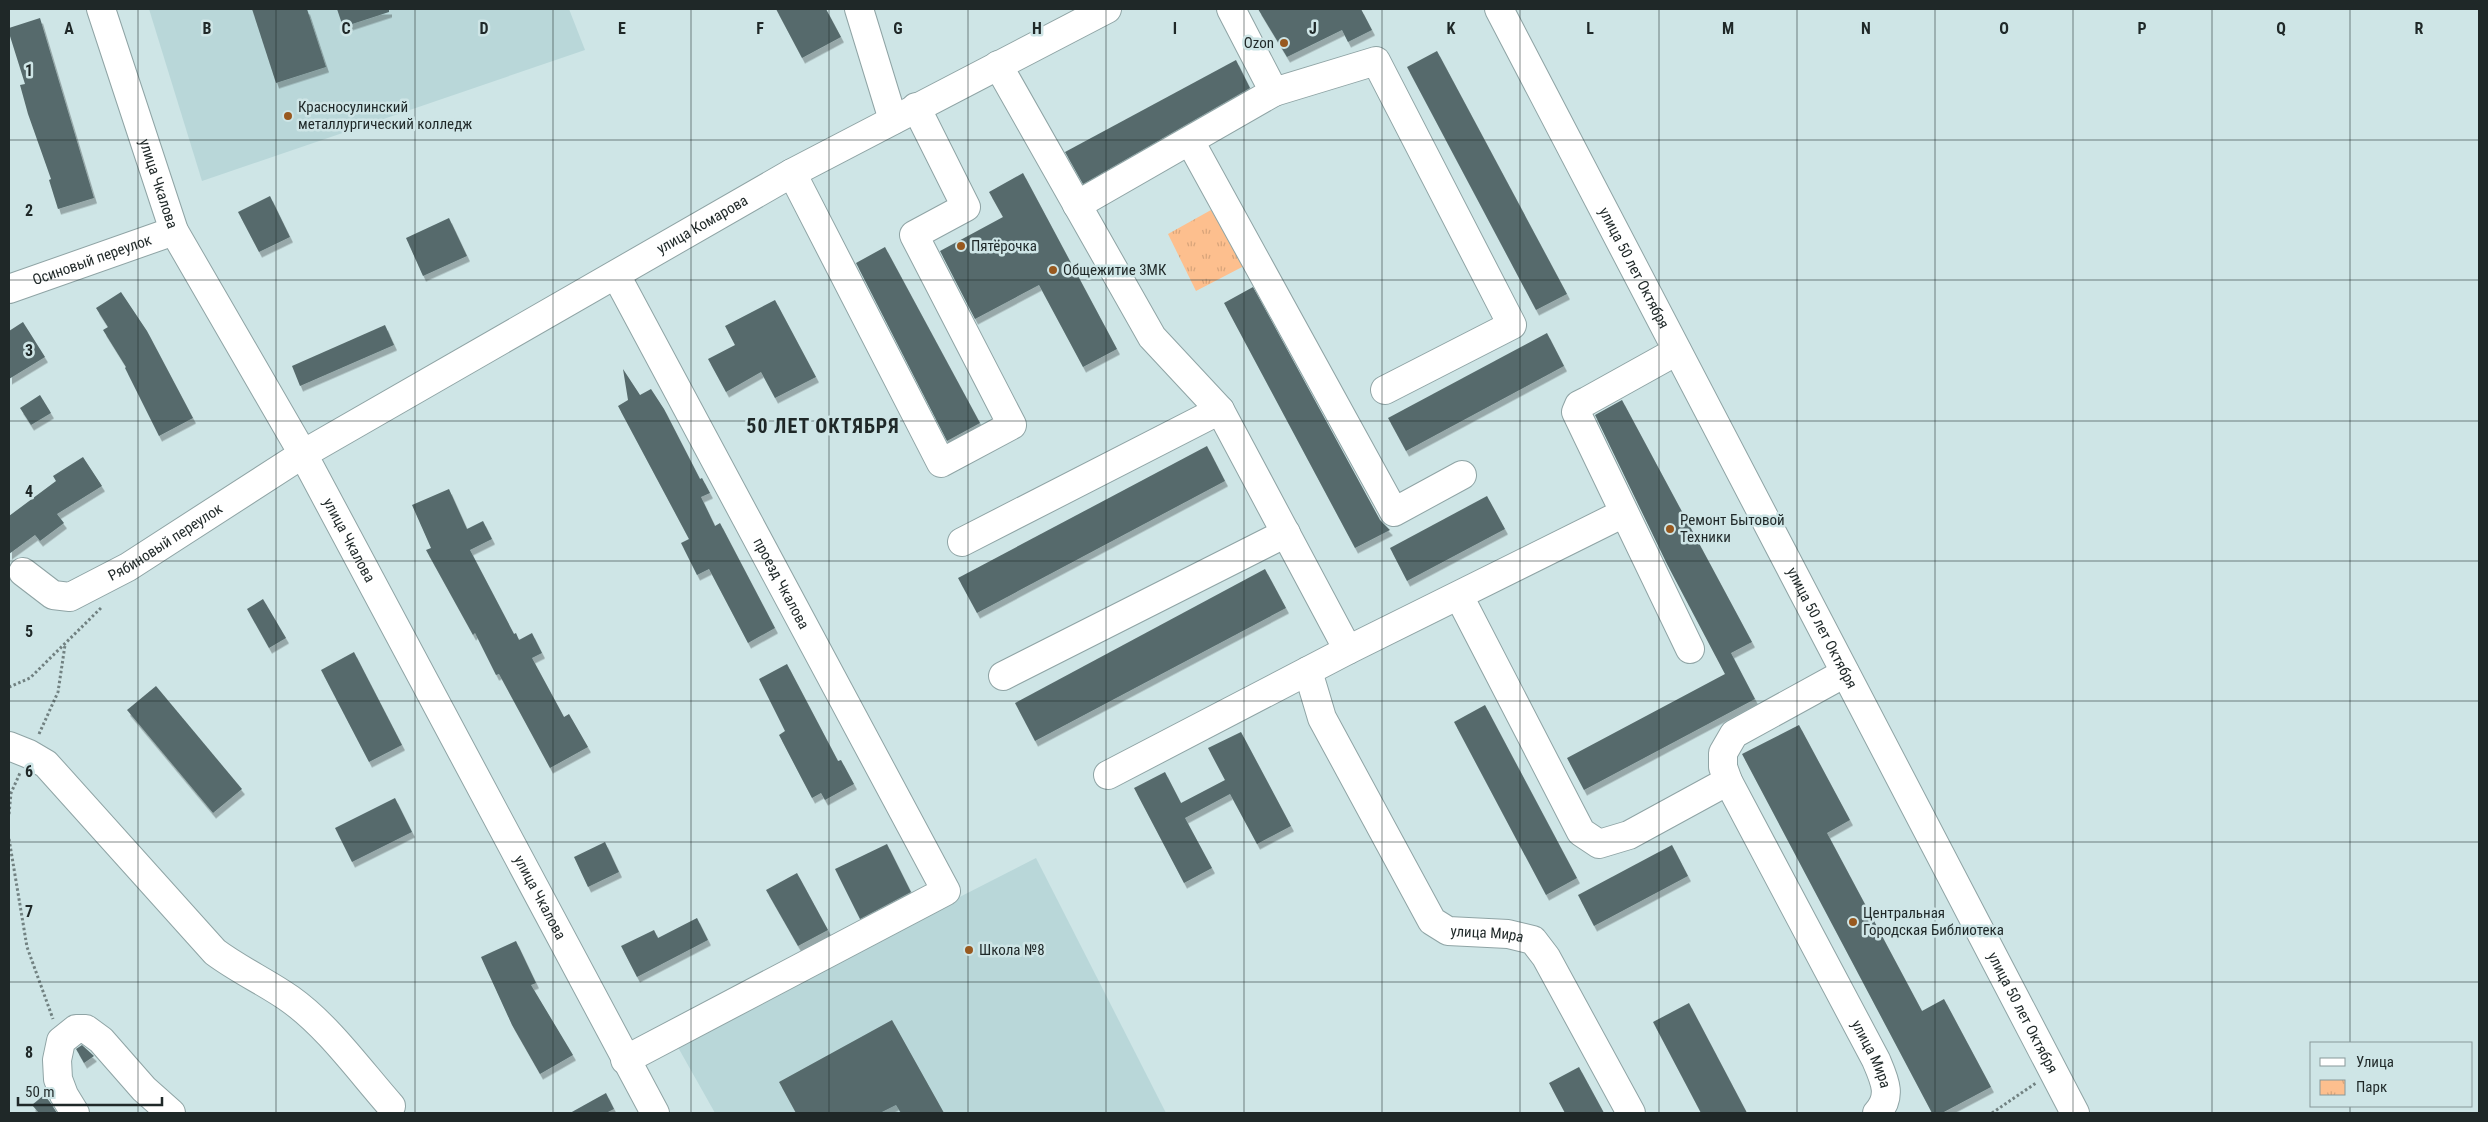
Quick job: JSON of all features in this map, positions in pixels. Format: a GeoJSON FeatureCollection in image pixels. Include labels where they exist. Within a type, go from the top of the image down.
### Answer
{"type":"FeatureCollection","features":[{"type":"Feature","properties":{"kind":"street","name":"улица Чкалова"},"geometry":{"type":"LineString","coordinates":[[101,9],[174,231],[303,454],[625,1060],[656,1113]]}},
{"type":"Feature","properties":{"kind":"street"},"geometry":{"type":"LineString","coordinates":[[792,172],[941,463],[1012,425],[914,235],[966,207],[905,114],[858,9]]}},
{"type":"Feature","properties":{"kind":"street","name":"улица Комарова"},"geometry":{"type":"LineString","coordinates":[[303,454],[792,172],[1107,9]]}},
{"type":"Feature","properties":{"kind":"street"},"geometry":{"type":"LineString","coordinates":[[1230,9],[1274,92]]}},
{"type":"Feature","properties":{"kind":"street","name":"улица 50 лет Октября"},"geometry":{"type":"LineString","coordinates":[[1499,9],[2075,1113]]}},
{"type":"Feature","properties":{"kind":"street"},"geometry":{"type":"LineString","coordinates":[[1077,205],[1274,92],[1376,61],[1512,325],[1385,390]]}},
{"type":"Feature","properties":{"kind":"street"},"geometry":{"type":"LineString","coordinates":[[998,65],[1152,337],[1220,410],[1348,650]]}},
{"type":"Feature","properties":{"kind":"street"},"geometry":{"type":"LineString","coordinates":[[1190,141],[1394,512],[1462,475]]}},
{"type":"Feature","properties":{"kind":"street","name":"Осиновый переулок"},"geometry":{"type":"LineString","coordinates":[[9,289],[174,231]]}},
{"type":"Feature","properties":{"kind":"street","name":"проезд Чкалова"},"geometry":{"type":"LineString","coordinates":[[616,275],[946,891],[625,1060]]}},
{"type":"Feature","properties":{"kind":"street"},"geometry":{"type":"LineString","coordinates":[[1677,351],[1579,405],[1576,412],[1690,648]]}},
{"type":"Feature","properties":{"kind":"street"},"geometry":{"type":"LineString","coordinates":[[962,542],[1220,410]]}},
{"type":"Feature","properties":{"kind":"street","name":"Рябиновый переулок"},"geometry":{"type":"LineString","coordinates":[[23,572],[53,595],[70,597],[128,567],[303,454]]}},
{"type":"Feature","properties":{"kind":"street"},"geometry":{"type":"LineString","coordinates":[[1108,775],[1348,650],[1624,513]]}},
{"type":"Feature","properties":{"kind":"street"},"geometry":{"type":"LineString","coordinates":[[1003,676],[1286,533]]}},
{"type":"Feature","properties":{"kind":"street"},"geometry":{"type":"LineString","coordinates":[[1459,596],[1581,832],[1599,844],[1628,835],[1728,781]]}},
{"type":"Feature","properties":{"kind":"street","name":"улица Мира"},"geometry":{"type":"LineString","coordinates":[[1308,671],[1322,718],[1432,921],[1448,931],[1483,931],[1533,940],[1546,957],[1631,1113]]}},
{"type":"Feature","properties":{"kind":"street","name":"улица Мира"},"geometry":{"type":"LineString","coordinates":[[1845,673],[1734,734],[1723,753],[1723,767],[1728,781],[1876,1060],[1886,1083],[1887,1097],[1877,1113]]}},
{"type":"Feature","properties":{"kind":"street"},"geometry":{"type":"LineString","coordinates":[[19,750],[46,764],[215,952],[236,968],[290,999],[314,1020],[391,1111]]}},
{"type":"Feature","properties":{"kind":"street"},"geometry":{"type":"LineString","coordinates":[[76,1113],[64,1095],[58,1079],[57,1060],[61,1041],[76,1029],[86,1029],[101,1040],[144,1089],[171,1113]]}},
{"type":"Feature","properties":{"kind":"path"},"geometry":{"type":"LineString","coordinates":[[9,687],[30,678],[104,606]]}},
{"type":"Feature","properties":{"kind":"path"},"geometry":{"type":"LineString","coordinates":[[9,814],[10,793],[19,750],[58,692],[65,644]]}},
{"type":"Feature","properties":{"kind":"path"},"geometry":{"type":"LineString","coordinates":[[9,839],[27,947],[61,1041]]}},
{"type":"Feature","properties":{"kind":"path"},"geometry":{"type":"LineString","coordinates":[[1992,1113],[2024,1089],[2054,1074]]}},
{"type":"Feature","properties":{"kind":"shaded area","name":"Красносулинский металлургический колледж"},"geometry":{"type":"Polygon","coordinates":[[[149,9],[569,9],[585,50],[202,181],[149,9]]]}},
{"type":"Feature","properties":{"kind":"shaded area","name":"Школа №8"},"geometry":{"type":"Polygon","coordinates":[[[1036,858],[1166,1113],[715,1113],[675,1042],[1036,858]]]}},
{"type":"Feature","properties":{"kind":"green space"},"geometry":{"type":"Polygon","coordinates":[[[1211,210],[1244,266],[1196,291],[1168,234],[1211,210]]]}},
{"type":"Feature","properties":{"kind":"building"},"geometry":{"type":"Polygon","coordinates":[[[252,9],[307,9],[326,67],[276,83],[252,9]]]}},
{"type":"Feature","properties":{"kind":"building"},"geometry":{"type":"Polygon","coordinates":[[[337,9],[389,9],[389,12],[343,27],[337,9]]]}},
{"type":"Feature","properties":{"kind":"building"},"geometry":{"type":"Polygon","coordinates":[[[776,9],[826,9],[841,37],[802,58],[776,9]]]}},
{"type":"Feature","properties":{"kind":"building"},"geometry":{"type":"Polygon","coordinates":[[[1258,9],[1361,9],[1372,30],[1348,42],[1342,30],[1287,57],[1258,9]]]}},
{"type":"Feature","properties":{"kind":"building"},"geometry":{"type":"Polygon","coordinates":[[[40,18],[94,198],[58,209],[49,180],[51,179],[28,114],[20,85],[25,84],[9,33],[9,28],[40,18]]]}},
{"type":"Feature","properties":{"kind":"building"},"geometry":{"type":"Polygon","coordinates":[[[1437,51],[1567,294],[1536,310],[1407,67],[1437,51]]]}},
{"type":"Feature","properties":{"kind":"building"},"geometry":{"type":"Polygon","coordinates":[[[1236,60],[1250,88],[1083,184],[1065,152],[1236,60]]]}},
{"type":"Feature","properties":{"kind":"building"},"geometry":{"type":"Polygon","coordinates":[[[1023,173],[1117,349],[1083,367],[1039,285],[975,319],[940,251],[1003,217],[989,192],[1023,173]]]}},
{"type":"Feature","properties":{"kind":"building"},"geometry":{"type":"Polygon","coordinates":[[[270,196],[290,237],[259,252],[238,212],[270,196]]]}},
{"type":"Feature","properties":{"kind":"building"},"geometry":{"type":"Polygon","coordinates":[[[449,218],[467,256],[423,276],[406,238],[449,218]]]}},
{"type":"Feature","properties":{"kind":"building"},"geometry":{"type":"Polygon","coordinates":[[[885,247],[980,423],[947,441],[856,263],[885,247]]]}},
{"type":"Feature","properties":{"kind":"building"},"geometry":{"type":"Polygon","coordinates":[[[1253,287],[1380,520],[1390,530],[1355,548],[1224,303],[1253,287]]]}},
{"type":"Feature","properties":{"kind":"building"},"geometry":{"type":"Polygon","coordinates":[[[121,292],[147,331],[193,418],[159,436],[126,367],[103,330],[108,327],[96,308],[121,292]]]}},
{"type":"Feature","properties":{"kind":"building"},"geometry":{"type":"Polygon","coordinates":[[[775,300],[816,377],[775,398],[761,372],[726,392],[708,359],[735,345],[725,326],[775,300]]]}},
{"type":"Feature","properties":{"kind":"building"},"geometry":{"type":"Polygon","coordinates":[[[23,322],[45,357],[9,379],[9,331],[23,322]]]}},
{"type":"Feature","properties":{"kind":"building"},"geometry":{"type":"Polygon","coordinates":[[[385,325],[394,345],[300,386],[292,366],[385,325]]]}},
{"type":"Feature","properties":{"kind":"building"},"geometry":{"type":"Polygon","coordinates":[[[1547,333],[1564,366],[1406,451],[1388,418],[1547,333]]]}},
{"type":"Feature","properties":{"kind":"building"},"geometry":{"type":"Polygon","coordinates":[[[623,369],[640,395],[651,389],[664,409],[700,479],[702,478],[710,493],[701,497],[715,526],[720,523],[775,628],[748,643],[709,569],[697,575],[681,543],[689,539],[618,406],[628,400],[623,369]]]}},
{"type":"Feature","properties":{"kind":"building"},"geometry":{"type":"Polygon","coordinates":[[[40,395],[51,413],[31,425],[20,408],[40,395]]]}},
{"type":"Feature","properties":{"kind":"building"},"geometry":{"type":"Polygon","coordinates":[[[1622,400],[1752,642],[1731,653],[1755,699],[1584,790],[1567,758],[1725,674],[1667,564],[1595,415],[1622,400]]]}},
{"type":"Feature","properties":{"kind":"building"},"geometry":{"type":"Polygon","coordinates":[[[1207,446],[1225,481],[977,613],[958,578],[1207,446]]]}},
{"type":"Feature","properties":{"kind":"building"},"geometry":{"type":"Polygon","coordinates":[[[83,457],[102,486],[57,514],[64,523],[40,541],[35,535],[9,554],[9,516],[56,481],[53,476],[83,457]]]}},
{"type":"Feature","properties":{"kind":"building"},"geometry":{"type":"Polygon","coordinates":[[[449,489],[467,529],[483,521],[492,539],[470,550],[514,634],[516,633],[519,640],[532,633],[542,653],[532,658],[564,717],[569,714],[588,747],[550,768],[499,674],[496,675],[475,633],[473,635],[426,550],[431,548],[412,505],[449,489]]]}},
{"type":"Feature","properties":{"kind":"building"},"geometry":{"type":"Polygon","coordinates":[[[1487,496],[1505,529],[1407,581],[1390,548],[1487,496]]]}},
{"type":"Feature","properties":{"kind":"building"},"geometry":{"type":"Polygon","coordinates":[[[1265,569],[1286,608],[1035,741],[1015,703],[1265,569]]]}},
{"type":"Feature","properties":{"kind":"building"},"geometry":{"type":"Polygon","coordinates":[[[263,599],[286,638],[269,648],[247,609],[263,599]]]}},
{"type":"Feature","properties":{"kind":"building"},"geometry":{"type":"Polygon","coordinates":[[[354,652],[402,745],[369,762],[321,670],[354,652]]]}},
{"type":"Feature","properties":{"kind":"building"},"geometry":{"type":"Polygon","coordinates":[[[787,664],[838,761],[841,760],[854,784],[825,800],[821,793],[812,798],[779,735],[785,731],[759,679],[787,664]]]}},
{"type":"Feature","properties":{"kind":"building"},"geometry":{"type":"Polygon","coordinates":[[[156,686],[242,789],[213,813],[127,710],[156,686]]]}},
{"type":"Feature","properties":{"kind":"building"},"geometry":{"type":"Polygon","coordinates":[[[1485,705],[1577,878],[1546,895],[1454,722],[1485,705]]]}},
{"type":"Feature","properties":{"kind":"building","name":"Центральная Городская Библиотека"},"geometry":{"type":"Polygon","coordinates":[[[1799,725],[1850,820],[1827,833],[1922,1011],[1944,999],[1991,1087],[1942,1113],[1932,1113],[1742,754],[1799,725]]]}},
{"type":"Feature","properties":{"kind":"building"},"geometry":{"type":"Polygon","coordinates":[[[1241,732],[1291,826],[1257,844],[1230,794],[1185,818],[1212,868],[1184,883],[1134,788],[1165,772],[1181,803],[1225,780],[1208,748],[1241,732]]]}},
{"type":"Feature","properties":{"kind":"building"},"geometry":{"type":"Polygon","coordinates":[[[395,798],[412,832],[352,862],[335,828],[395,798]]]}},
{"type":"Feature","properties":{"kind":"building"},"geometry":{"type":"Polygon","coordinates":[[[605,842],[619,872],[588,887],[574,857],[605,842]]]}},
{"type":"Feature","properties":{"kind":"building"},"geometry":{"type":"Polygon","coordinates":[[[887,844],[911,892],[860,919],[835,869],[887,844]]]}},
{"type":"Feature","properties":{"kind":"building"},"geometry":{"type":"Polygon","coordinates":[[[1672,845],[1688,876],[1594,926],[1578,895],[1672,845]]]}},
{"type":"Feature","properties":{"kind":"building"},"geometry":{"type":"Polygon","coordinates":[[[797,873],[828,930],[798,946],[766,890],[797,873]]]}},
{"type":"Feature","properties":{"kind":"building"},"geometry":{"type":"Polygon","coordinates":[[[697,918],[708,940],[637,977],[621,946],[654,930],[658,938],[697,918]]]}},
{"type":"Feature","properties":{"kind":"building"},"geometry":{"type":"Polygon","coordinates":[[[516,941],[536,983],[531,985],[573,1055],[540,1074],[512,1025],[481,957],[516,941]]]}},
{"type":"Feature","properties":{"kind":"building"},"geometry":{"type":"Polygon","coordinates":[[[1689,1003],[1747,1113],[1701,1113],[1653,1022],[1689,1003]]]}},
{"type":"Feature","properties":{"kind":"building"},"geometry":{"type":"Polygon","coordinates":[[[892,1020],[944,1113],[901,1113],[896,1105],[880,1113],[796,1113],[779,1082],[892,1020]]]}},
{"type":"Feature","properties":{"kind":"building"},"geometry":{"type":"Polygon","coordinates":[[[82,1045],[94,1056],[84,1063],[76,1049],[82,1045]]]}},
{"type":"Feature","properties":{"kind":"building"},"geometry":{"type":"Polygon","coordinates":[[[1579,1067],[1604,1113],[1565,1113],[1549,1083],[1579,1067]]]}},
{"type":"Feature","properties":{"kind":"building"},"geometry":{"type":"Polygon","coordinates":[[[606,1093],[614,1109],[606,1113],[570,1113],[606,1093]]]}},
{"type":"Feature","properties":{"kind":"building"},"geometry":{"type":"Polygon","coordinates":[[[44,1095],[57,1113],[39,1113],[32,1105],[44,1095]]]}},
{"type":"Feature","properties":{"kind":"place","name":"Ozon"},"geometry":{"type":"Point","coordinates":[1284,43]}},
{"type":"Feature","properties":{"kind":"place","name":"Красносулинский металлургический колледж"},"geometry":{"type":"Point","coordinates":[288,116]}},
{"type":"Feature","properties":{"kind":"place","name":"Пятёрочка"},"geometry":{"type":"Point","coordinates":[961,246]}},
{"type":"Feature","properties":{"kind":"place","name":"Общежитие 3МК"},"geometry":{"type":"Point","coordinates":[1053,270]}},
{"type":"Feature","properties":{"kind":"place","name":"Ремонт Бытовой Техники"},"geometry":{"type":"Point","coordinates":[1670,529]}},
{"type":"Feature","properties":{"kind":"place","name":"Центральная Городская Библиотека"},"geometry":{"type":"Point","coordinates":[1853,922]}},
{"type":"Feature","properties":{"kind":"place","name":"Школа №8"},"geometry":{"type":"Point","coordinates":[969,950]}},
{"type":"Feature","properties":{"kind":"district","name":"50 ЛЕТ ОКТЯБРЯ"},"geometry":{"type":"Point","coordinates":[823,426]}}]}
